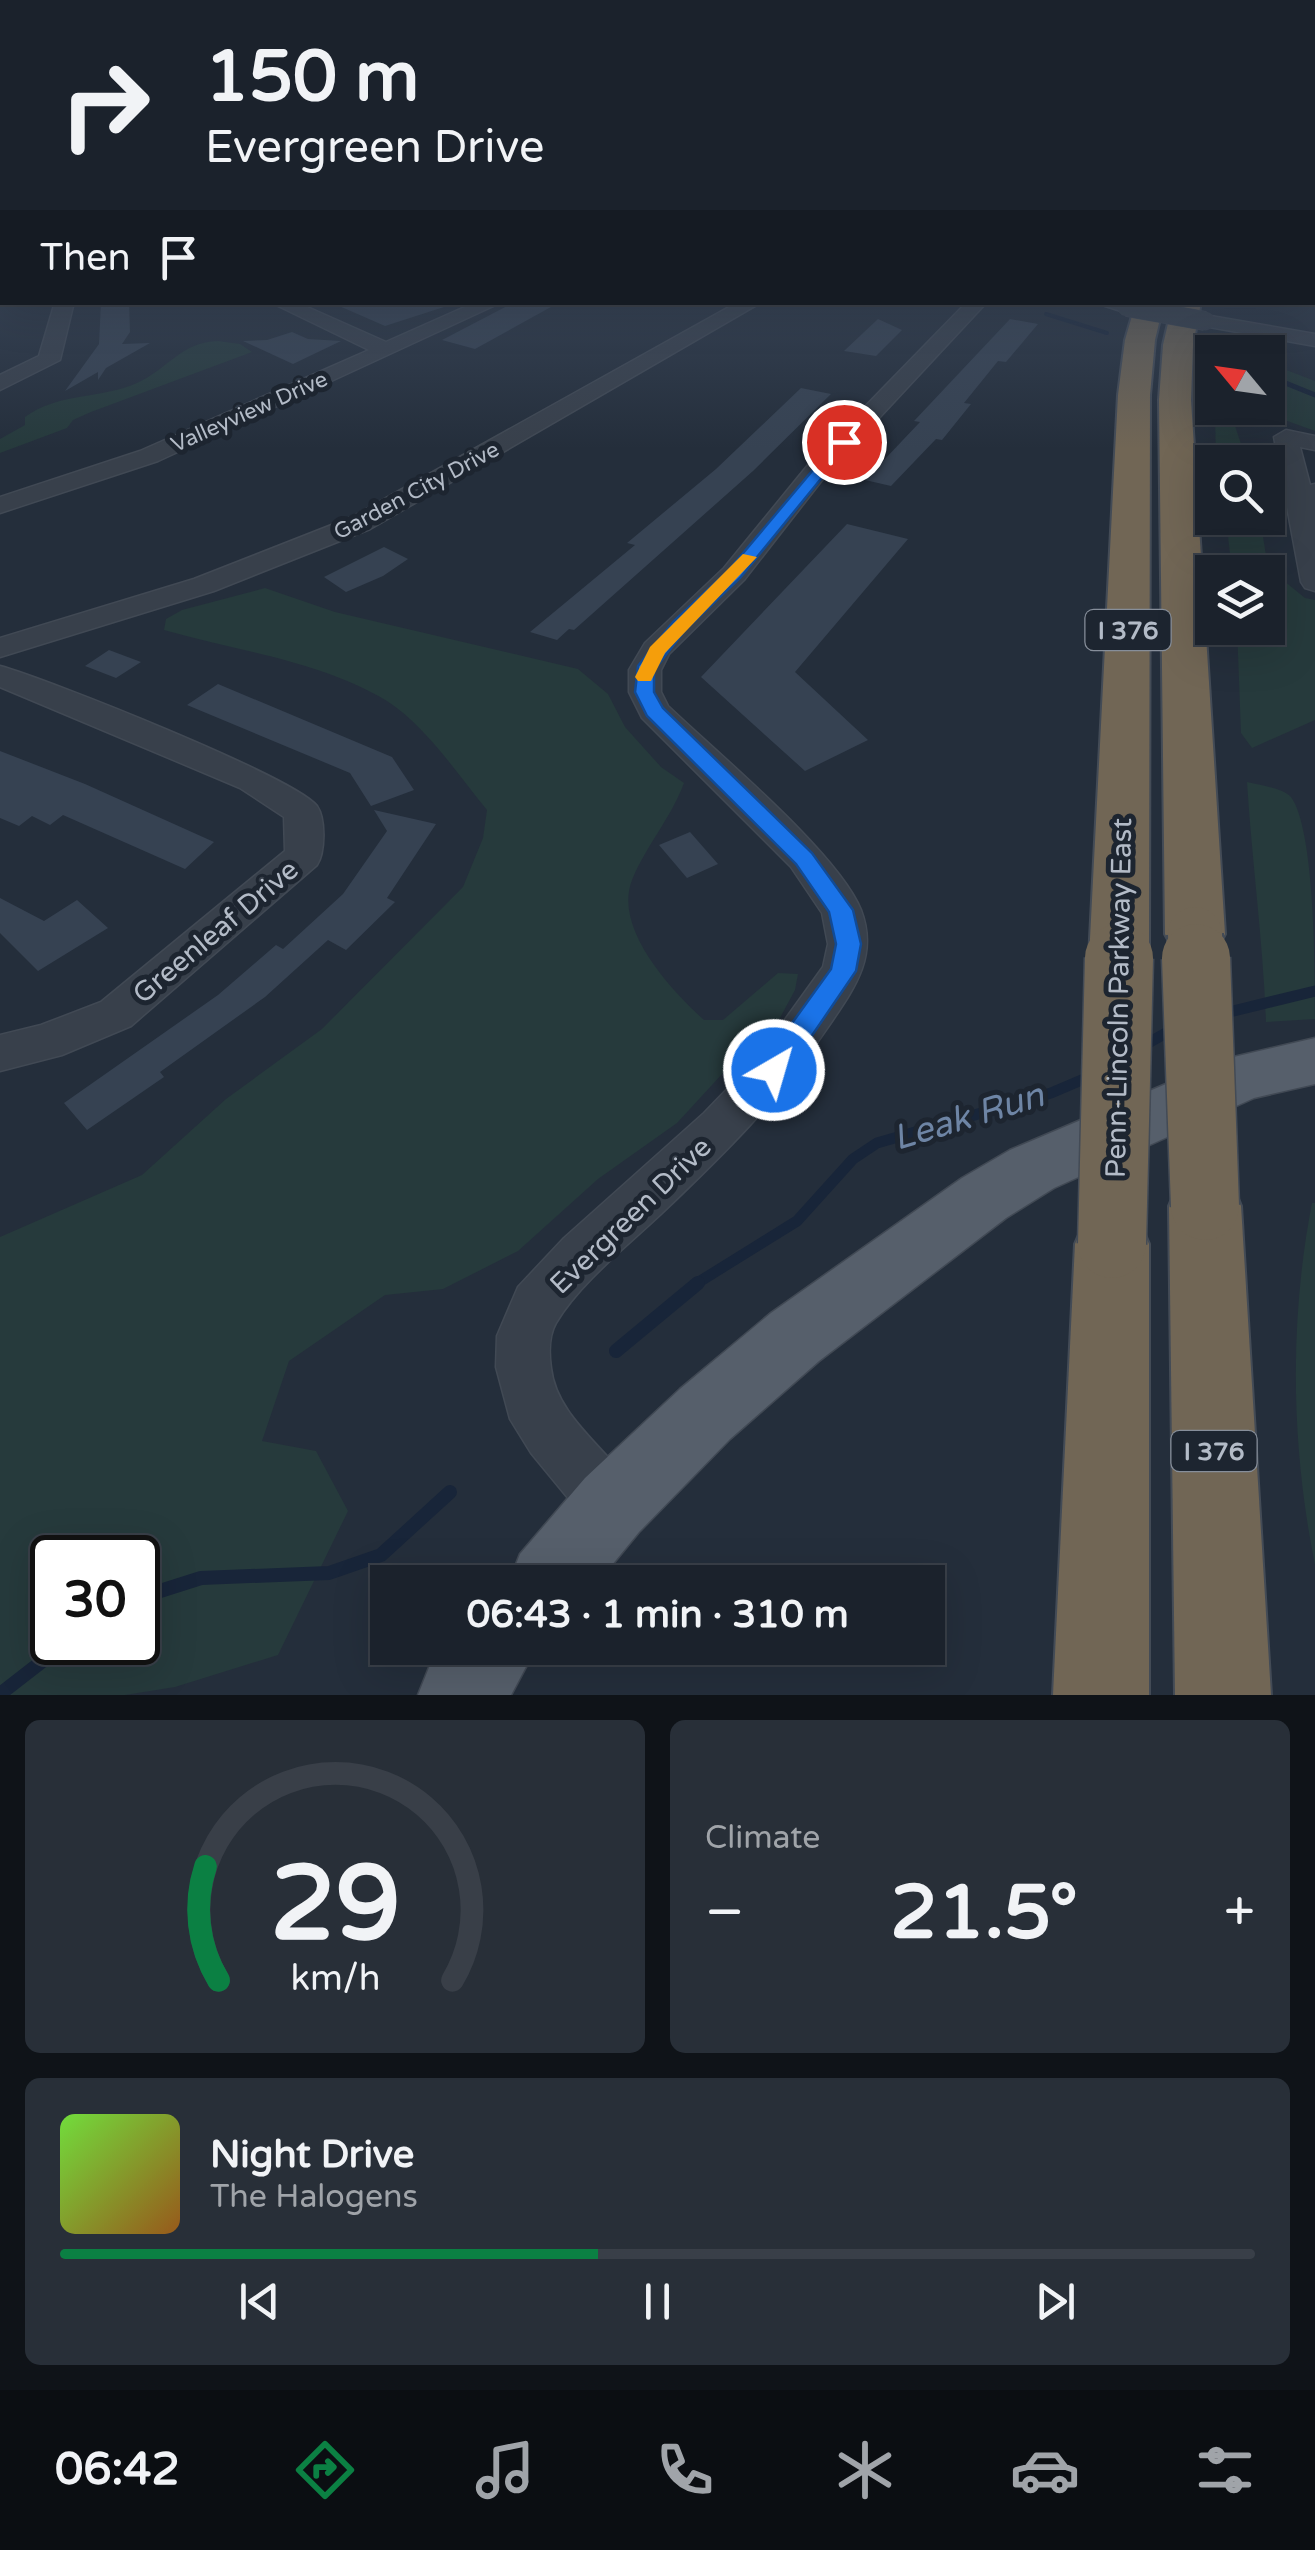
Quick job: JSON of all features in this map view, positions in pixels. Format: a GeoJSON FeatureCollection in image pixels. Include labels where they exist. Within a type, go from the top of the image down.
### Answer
{"type":"FeatureCollection","features":[{"type":"Feature","properties":{"kind":"highway","name":"Penn-Lincoln Parkway East"},"geometry":{"type":"LineString","coordinates":[[1101,1695],[1139,305]]}},
{"type":"Feature","properties":{"kind":"highway","name":"I 376"},"geometry":{"type":"LineString","coordinates":[[1196,312],[1178,345],[1175,400],[1223,1695]]}},
{"type":"Feature","properties":{"kind":"main road"},"geometry":{"type":"LineString","coordinates":[[562,1565],[612,1505],[705,1414],[795,1337],[984,1198],[1032,1169],[1245,1076],[1315,1061]]}},
{"type":"Feature","properties":{"kind":"main road"},"geometry":{"type":"LineString","coordinates":[[460,1695],[482,1665]]}},
{"type":"Feature","properties":{"kind":"street"},"geometry":{"type":"LineString","coordinates":[[0,383],[49,360],[64,305]]}},
{"type":"Feature","properties":{"kind":"street"},"geometry":{"type":"LineString","coordinates":[[286,305],[386,350]]}},
{"type":"Feature","properties":{"kind":"street","name":"Valleyview Drive"},"geometry":{"type":"LineString","coordinates":[[0,505],[150,456],[486,305]]}},
{"type":"Feature","properties":{"kind":"street","name":"Garden City Drive"},"geometry":{"type":"LineString","coordinates":[[0,648],[204,585],[362,523],[748,305]]}},
{"type":"Feature","properties":{"kind":"street","name":"Evergreen Drive"},"geometry":{"type":"LineString","coordinates":[[612,1505],[551,1433],[530,1400],[523,1367],[524,1336],[537,1305],[582,1255],[721,1127],[774,1070],[843,971],[848,944],[841,910],[804,858],[654,711],[644,692],[645,670],[668,638],[734,574],[817,470],[975,305]]}},
{"type":"Feature","properties":{"kind":"street"},"geometry":{"type":"LineString","coordinates":[[1139,305],[1196,312],[1315,340]]}},
{"type":"Feature","properties":{"kind":"street"},"geometry":{"type":"LineString","coordinates":[[1315,443],[1286,437],[1306,481],[1315,582]]}},
{"type":"Feature","properties":{"kind":"street","name":"Greenleaf Drive"},"geometry":{"type":"LineString","coordinates":[[0,676],[252,780],[302,812],[304,856],[116,1014],[46,1042],[0,1052]]}},
{"type":"Feature","properties":{"kind":"green space"},"geometry":{"type":"Polygon","coordinates":[[[218,341],[240,344],[252,352],[91,412],[73,420],[67,428],[0,453],[0,439],[25,425],[25,417],[38,409],[66,399],[124,388],[194,346],[218,341]]]}},
{"type":"Feature","properties":{"kind":"green space"},"geometry":{"type":"Polygon","coordinates":[[[1285,370],[1315,381],[1315,431],[1285,420],[1285,370]]]}},
{"type":"Feature","properties":{"kind":"green space"},"geometry":{"type":"Polygon","coordinates":[[[1215,425],[1235,425],[1241,445],[1216,445],[1215,425]]]}},
{"type":"Feature","properties":{"kind":"green space"},"geometry":{"type":"Polygon","coordinates":[[[1228,535],[1263,535],[1266,555],[1230,555],[1228,535]]]}},
{"type":"Feature","properties":{"kind":"green space"},"geometry":{"type":"Polygon","coordinates":[[[1285,582],[1305,598],[1315,600],[1315,720],[1252,748],[1241,733],[1238,645],[1285,645],[1285,582]]]}},
{"type":"Feature","properties":{"kind":"green space"},"geometry":{"type":"Polygon","coordinates":[[[265,588],[335,612],[578,669],[608,694],[625,727],[661,767],[684,783],[632,880],[628,899],[631,918],[648,957],[704,1020],[723,1020],[778,973],[798,974],[795,990],[774,1029],[723,1073],[677,1123],[598,1179],[518,1251],[443,1289],[385,1295],[289,1361],[262,1441],[316,1451],[348,1511],[278,1655],[175,1687],[125,1695],[0,1695],[0,1237],[142,1175],[226,1099],[322,1029],[463,887],[483,838],[487,810],[428,737],[387,701],[307,666],[164,630],[166,619],[182,610],[265,588]]]}},
{"type":"Feature","properties":{"kind":"green space"},"geometry":{"type":"Polygon","coordinates":[[[1247,782],[1287,794],[1299,814],[1312,902],[1315,1019],[1266,1022],[1247,782]]]}},
{"type":"Feature","properties":{"kind":"green space"},"geometry":{"type":"Polygon","coordinates":[[[1312,1203],[1315,1565],[1301,1475],[1296,1384],[1299,1293],[1312,1203]]]}},
{"type":"Feature","properties":{"kind":"building"},"geometry":{"type":"Polygon","coordinates":[[[101,305],[129,305],[130,332],[122,344],[150,343],[106,368],[98,380],[98,372],[65,391],[99,344],[101,305]]]}},
{"type":"Feature","properties":{"kind":"building"},"geometry":{"type":"Polygon","coordinates":[[[337,305],[444,305],[444,307],[385,326],[337,305]]]}},
{"type":"Feature","properties":{"kind":"building"},"geometry":{"type":"Polygon","coordinates":[[[509,305],[555,305],[475,349],[442,340],[509,305]]]}},
{"type":"Feature","properties":{"kind":"building"},"geometry":{"type":"Polygon","coordinates":[[[878,319],[902,330],[876,356],[844,351],[878,319]]]}},
{"type":"Feature","properties":{"kind":"building"},"geometry":{"type":"Polygon","coordinates":[[[1010,319],[1038,324],[1006,362],[998,361],[964,403],[971,404],[942,440],[936,439],[891,486],[865,480],[920,422],[914,421],[1010,319]]]}},
{"type":"Feature","properties":{"kind":"building"},"geometry":{"type":"Polygon","coordinates":[[[292,332],[308,339],[341,341],[293,364],[243,341],[267,340],[292,332]]]}},
{"type":"Feature","properties":{"kind":"building"},"geometry":{"type":"Polygon","coordinates":[[[801,388],[831,394],[753,471],[574,630],[569,629],[557,640],[530,632],[635,545],[627,543],[716,469],[801,388]]]}},
{"type":"Feature","properties":{"kind":"building"},"geometry":{"type":"Polygon","coordinates":[[[847,524],[908,539],[795,672],[868,740],[805,771],[701,677],[847,524]]]}},
{"type":"Feature","properties":{"kind":"building"},"geometry":{"type":"Polygon","coordinates":[[[384,547],[408,559],[383,576],[346,592],[324,577],[384,547]]]}},
{"type":"Feature","properties":{"kind":"building"},"geometry":{"type":"Polygon","coordinates":[[[109,650],[141,662],[116,678],[85,666],[109,650]]]}},
{"type":"Feature","properties":{"kind":"building"},"geometry":{"type":"Polygon","coordinates":[[[218,684],[392,757],[414,790],[371,806],[350,773],[187,705],[218,684]]]}},
{"type":"Feature","properties":{"kind":"building"},"geometry":{"type":"Polygon","coordinates":[[[0,751],[214,842],[185,869],[63,815],[50,825],[32,816],[19,826],[0,818],[0,751]]]}},
{"type":"Feature","properties":{"kind":"building"},"geometry":{"type":"Polygon","coordinates":[[[374,810],[436,824],[387,898],[395,902],[346,950],[328,940],[265,997],[160,1072],[164,1077],[87,1130],[64,1103],[218,995],[276,945],[283,949],[343,894],[387,831],[374,810]]]}},
{"type":"Feature","properties":{"kind":"building"},"geometry":{"type":"Polygon","coordinates":[[[690,832],[718,864],[687,878],[659,845],[690,832]]]}},
{"type":"Feature","properties":{"kind":"building"},"geometry":{"type":"Polygon","coordinates":[[[0,898],[44,921],[77,900],[108,928],[38,971],[0,933],[0,898]]]}},
{"type":"Feature","properties":{"kind":"waterway"},"geometry":{"type":"LineString","coordinates":[[1046,314],[1107,333]]}},
{"type":"Feature","properties":{"kind":"waterway"},"geometry":{"type":"LineString","coordinates":[[1285,383],[1315,395]]}},
{"type":"Feature","properties":{"kind":"waterway","name":"Leak Run"},"geometry":{"type":"LineString","coordinates":[[1221,1014],[1315,991]]}},
{"type":"Feature","properties":{"kind":"waterway","name":"Leak Run"},"geometry":{"type":"LineString","coordinates":[[1143,1046],[1173,1029]]}},
{"type":"Feature","properties":{"kind":"waterway","name":"Leak Run"},"geometry":{"type":"LineString","coordinates":[[694,1285],[797,1221],[853,1159],[877,1143],[1051,1093],[1091,1076]]}},
{"type":"Feature","properties":{"kind":"waterway","name":"Leak Run"},"geometry":{"type":"LineString","coordinates":[[616,1351],[698,1283]]}},
{"type":"Feature","properties":{"kind":"waterway","name":"Leak Run"},"geometry":{"type":"LineString","coordinates":[[160,1591],[201,1578],[329,1573],[381,1555],[450,1492]]}},
{"type":"Feature","properties":{"kind":"waterway","name":"Leak Run"},"geometry":{"type":"LineString","coordinates":[[0,1694],[37,1665]]}},
{"type":"Feature","properties":{"kind":"slow traffic"},"geometry":{"type":"LineString","coordinates":[[645,677],[656,650],[749,557]]}},
{"type":"Feature","properties":{"kind":"route"},"geometry":{"type":"LineString","coordinates":[[774,1070],[843,971],[848,944],[841,910],[804,858],[654,711],[644,692],[645,670],[656,650],[734,574],[844,442]]}}]}
